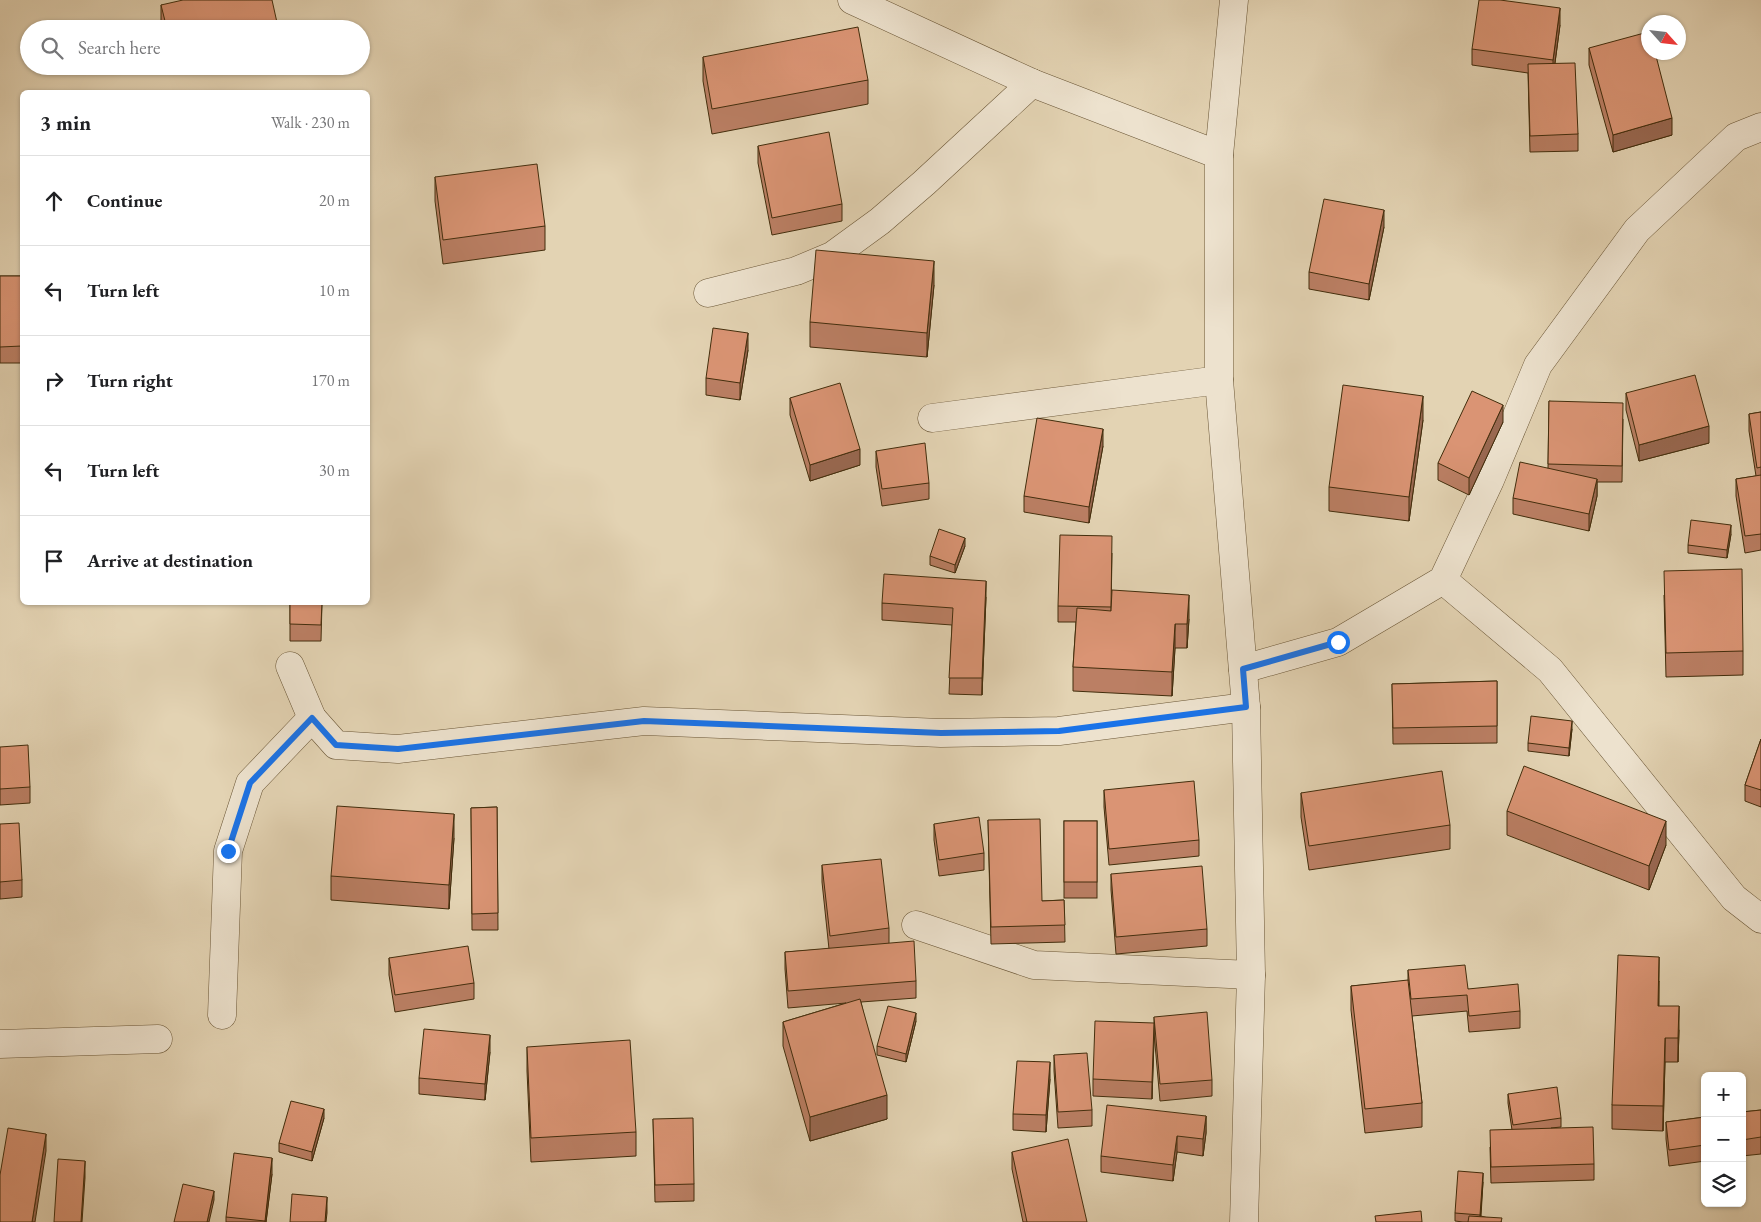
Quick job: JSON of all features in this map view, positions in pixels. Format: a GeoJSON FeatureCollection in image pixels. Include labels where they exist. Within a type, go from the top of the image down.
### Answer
{"type":"FeatureCollection","features":[{"type":"Feature","properties":{"kind":"street"},"geometry":{"type":"LineString","coordinates":[[852,0],[1032,84],[1219,155]]}},
{"type":"Feature","properties":{"kind":"street"},"geometry":{"type":"LineString","coordinates":[[1234,0],[1219,155],[1219,380],[1246,707],[1251,975],[1244,1222]]}},
{"type":"Feature","properties":{"kind":"street"},"geometry":{"type":"LineString","coordinates":[[708,293],[796,271],[832,256],[880,221],[1032,84]]}},
{"type":"Feature","properties":{"kind":"street"},"geometry":{"type":"LineString","coordinates":[[1243,669],[1338,642],[1443,580],[1490,480],[1538,364],[1636,230],[1736,137],[1761,127]]}},
{"type":"Feature","properties":{"kind":"street"},"geometry":{"type":"LineString","coordinates":[[932,418],[1219,380]]}},
{"type":"Feature","properties":{"kind":"street"},"geometry":{"type":"LineString","coordinates":[[1443,580],[1550,670],[1734,898],[1761,919]]}},
{"type":"Feature","properties":{"kind":"street"},"geometry":{"type":"LineString","coordinates":[[290,666],[312,718],[336,745],[398,749],[644,721],[941,733],[1049,731],[1246,707]]}},
{"type":"Feature","properties":{"kind":"street"},"geometry":{"type":"LineString","coordinates":[[222,1015],[228,851],[250,783],[312,718]]}},
{"type":"Feature","properties":{"kind":"street"},"geometry":{"type":"LineString","coordinates":[[916,925],[1034,965],[1251,975]]}},
{"type":"Feature","properties":{"kind":"street"},"geometry":{"type":"LineString","coordinates":[[0,1044],[158,1039]]}},
{"type":"Feature","properties":{"kind":"building"},"geometry":{"type":"Polygon","coordinates":[[[183,0],[272,0],[276,20],[165,20],[161,5],[183,0]]]}},
{"type":"Feature","properties":{"kind":"building"},"geometry":{"type":"Polygon","coordinates":[[[1479,0],[1500,0],[1560,8],[1553,60],[1472,49],[1479,0]]]}},
{"type":"Feature","properties":{"kind":"building"},"geometry":{"type":"Polygon","coordinates":[[[858,27],[868,80],[712,109],[703,57],[858,27]]]}},
{"type":"Feature","properties":{"kind":"building"},"geometry":{"type":"Polygon","coordinates":[[[1641,34],[1641,60],[1657,60],[1672,118],[1613,135],[1589,48],[1641,34]]]}},
{"type":"Feature","properties":{"kind":"building"},"geometry":{"type":"Polygon","coordinates":[[[1575,63],[1578,134],[1530,136],[1528,64],[1575,63]]]}},
{"type":"Feature","properties":{"kind":"building"},"geometry":{"type":"Polygon","coordinates":[[[829,132],[842,204],[772,218],[758,146],[829,132]]]}},
{"type":"Feature","properties":{"kind":"building"},"geometry":{"type":"Polygon","coordinates":[[[537,164],[545,226],[443,240],[435,177],[537,164]]]}},
{"type":"Feature","properties":{"kind":"building"},"geometry":{"type":"Polygon","coordinates":[[[1324,199],[1384,210],[1369,284],[1309,272],[1324,199]]]}},
{"type":"Feature","properties":{"kind":"building"},"geometry":{"type":"Polygon","coordinates":[[[816,250],[934,261],[927,333],[810,322],[816,250]]]}},
{"type":"Feature","properties":{"kind":"building"},"geometry":{"type":"Polygon","coordinates":[[[0,276],[20,276],[20,346],[0,347],[0,276]]]}},
{"type":"Feature","properties":{"kind":"building"},"geometry":{"type":"Polygon","coordinates":[[[713,328],[748,333],[740,383],[706,378],[713,328]]]}},
{"type":"Feature","properties":{"kind":"building"},"geometry":{"type":"Polygon","coordinates":[[[1695,375],[1709,426],[1639,445],[1626,393],[1695,375]]]}},
{"type":"Feature","properties":{"kind":"building"},"geometry":{"type":"Polygon","coordinates":[[[840,383],[860,449],[810,465],[790,398],[840,383]]]}},
{"type":"Feature","properties":{"kind":"building"},"geometry":{"type":"Polygon","coordinates":[[[1343,385],[1423,396],[1409,497],[1329,487],[1343,385]]]}},
{"type":"Feature","properties":{"kind":"building"},"geometry":{"type":"Polygon","coordinates":[[[1472,391],[1503,405],[1469,478],[1438,463],[1472,391]]]}},
{"type":"Feature","properties":{"kind":"building"},"geometry":{"type":"Polygon","coordinates":[[[1549,401],[1623,403],[1622,466],[1548,464],[1549,401]]]}},
{"type":"Feature","properties":{"kind":"building"},"geometry":{"type":"Polygon","coordinates":[[[1761,412],[1761,467],[1757,468],[1749,414],[1761,412]]]}},
{"type":"Feature","properties":{"kind":"building"},"geometry":{"type":"Polygon","coordinates":[[[1037,418],[1103,429],[1089,507],[1024,496],[1037,418]]]}},
{"type":"Feature","properties":{"kind":"building"},"geometry":{"type":"Polygon","coordinates":[[[925,443],[929,483],[882,489],[876,451],[925,443]]]}},
{"type":"Feature","properties":{"kind":"building"},"geometry":{"type":"Polygon","coordinates":[[[1520,462],[1597,479],[1589,514],[1513,498],[1520,462]]]}},
{"type":"Feature","properties":{"kind":"building"},"geometry":{"type":"Polygon","coordinates":[[[1761,475],[1761,534],[1745,536],[1736,479],[1761,475]]]}},
{"type":"Feature","properties":{"kind":"building"},"geometry":{"type":"Polygon","coordinates":[[[1691,520],[1731,525],[1727,550],[1688,545],[1691,520]]]}},
{"type":"Feature","properties":{"kind":"building"},"geometry":{"type":"Polygon","coordinates":[[[939,529],[965,538],[955,565],[930,556],[939,529]]]}},
{"type":"Feature","properties":{"kind":"building"},"geometry":{"type":"Polygon","coordinates":[[[1060,535],[1112,536],[1111,607],[1058,606],[1060,535]]]}},
{"type":"Feature","properties":{"kind":"building"},"geometry":{"type":"Polygon","coordinates":[[[1742,569],[1743,651],[1666,653],[1664,571],[1742,569]]]}},
{"type":"Feature","properties":{"kind":"building"},"geometry":{"type":"Polygon","coordinates":[[[884,574],[986,581],[982,678],[949,678],[953,608],[882,603],[884,574]]]}},
{"type":"Feature","properties":{"kind":"building"},"geometry":{"type":"Polygon","coordinates":[[[1112,590],[1189,595],[1187,624],[1175,624],[1172,672],[1073,667],[1077,608],[1111,611],[1112,590]]]}},
{"type":"Feature","properties":{"kind":"building"},"geometry":{"type":"Polygon","coordinates":[[[290,605],[322,605],[321,625],[290,624],[290,605]]]}},
{"type":"Feature","properties":{"kind":"building"},"geometry":{"type":"Polygon","coordinates":[[[1497,681],[1497,726],[1393,728],[1392,684],[1497,681]]]}},
{"type":"Feature","properties":{"kind":"building"},"geometry":{"type":"Polygon","coordinates":[[[1531,716],[1572,721],[1569,748],[1528,743],[1531,716]]]}},
{"type":"Feature","properties":{"kind":"building"},"geometry":{"type":"Polygon","coordinates":[[[1761,739],[1761,790],[1745,785],[1761,739]]]}},
{"type":"Feature","properties":{"kind":"building"},"geometry":{"type":"Polygon","coordinates":[[[28,745],[30,787],[0,789],[0,747],[28,745]]]}},
{"type":"Feature","properties":{"kind":"building"},"geometry":{"type":"Polygon","coordinates":[[[1524,766],[1666,821],[1649,866],[1507,811],[1524,766]]]}},
{"type":"Feature","properties":{"kind":"building"},"geometry":{"type":"Polygon","coordinates":[[[1442,771],[1450,825],[1309,846],[1301,793],[1442,771]]]}},
{"type":"Feature","properties":{"kind":"building"},"geometry":{"type":"Polygon","coordinates":[[[1194,781],[1199,840],[1109,849],[1104,790],[1194,781]]]}},
{"type":"Feature","properties":{"kind":"building"},"geometry":{"type":"Polygon","coordinates":[[[337,806],[454,814],[449,885],[331,876],[337,806]]]}},
{"type":"Feature","properties":{"kind":"building"},"geometry":{"type":"Polygon","coordinates":[[[497,807],[498,913],[472,914],[471,808],[497,807]]]}},
{"type":"Feature","properties":{"kind":"building"},"geometry":{"type":"Polygon","coordinates":[[[979,817],[984,853],[939,860],[934,824],[979,817]]]}},
{"type":"Feature","properties":{"kind":"building"},"geometry":{"type":"Polygon","coordinates":[[[1040,819],[1042,901],[1064,900],[1065,925],[991,927],[988,820],[1040,819]]]}},
{"type":"Feature","properties":{"kind":"building"},"geometry":{"type":"Polygon","coordinates":[[[1064,821],[1097,821],[1097,882],[1064,882],[1064,821]]]}},
{"type":"Feature","properties":{"kind":"building"},"geometry":{"type":"Polygon","coordinates":[[[19,823],[22,880],[0,882],[0,824],[19,823]]]}},
{"type":"Feature","properties":{"kind":"building"},"geometry":{"type":"Polygon","coordinates":[[[881,859],[889,928],[830,936],[822,865],[881,859]]]}},
{"type":"Feature","properties":{"kind":"building"},"geometry":{"type":"Polygon","coordinates":[[[1202,866],[1207,929],[1116,937],[1111,874],[1202,866]]]}},
{"type":"Feature","properties":{"kind":"building"},"geometry":{"type":"Polygon","coordinates":[[[914,941],[916,981],[788,991],[785,952],[914,941]]]}},
{"type":"Feature","properties":{"kind":"building"},"geometry":{"type":"Polygon","coordinates":[[[468,946],[474,983],[395,995],[389,958],[468,946]]]}},
{"type":"Feature","properties":{"kind":"building"},"geometry":{"type":"Polygon","coordinates":[[[1618,955],[1659,957],[1658,1006],[1679,1006],[1678,1038],[1665,1038],[1663,1106],[1612,1105],[1618,955]]]}},
{"type":"Feature","properties":{"kind":"building"},"geometry":{"type":"Polygon","coordinates":[[[1465,965],[1468,989],[1518,984],[1520,1011],[1469,1016],[1467,995],[1411,999],[1408,970],[1465,965]]]}},
{"type":"Feature","properties":{"kind":"building"},"geometry":{"type":"Polygon","coordinates":[[[1408,980],[1422,1103],[1365,1109],[1351,986],[1408,980]]]}},
{"type":"Feature","properties":{"kind":"building"},"geometry":{"type":"Polygon","coordinates":[[[860,999],[887,1095],[810,1117],[783,1022],[860,999]]]}},
{"type":"Feature","properties":{"kind":"building"},"geometry":{"type":"Polygon","coordinates":[[[888,1006],[916,1013],[906,1054],[877,1046],[888,1006]]]}},
{"type":"Feature","properties":{"kind":"building"},"geometry":{"type":"Polygon","coordinates":[[[1207,1012],[1212,1080],[1160,1084],[1154,1017],[1207,1012]]]}},
{"type":"Feature","properties":{"kind":"building"},"geometry":{"type":"Polygon","coordinates":[[[1095,1021],[1154,1023],[1152,1082],[1093,1079],[1095,1021]]]}},
{"type":"Feature","properties":{"kind":"building"},"geometry":{"type":"Polygon","coordinates":[[[424,1029],[490,1035],[485,1084],[419,1078],[424,1029]]]}},
{"type":"Feature","properties":{"kind":"building"},"geometry":{"type":"Polygon","coordinates":[[[630,1040],[636,1132],[531,1138],[527,1047],[630,1040]]]}},
{"type":"Feature","properties":{"kind":"building"},"geometry":{"type":"Polygon","coordinates":[[[1087,1053],[1092,1110],[1058,1112],[1054,1055],[1087,1053]]]}},
{"type":"Feature","properties":{"kind":"building"},"geometry":{"type":"Polygon","coordinates":[[[1017,1061],[1050,1062],[1046,1115],[1013,1114],[1017,1061]]]}},
{"type":"Feature","properties":{"kind":"building"},"geometry":{"type":"Polygon","coordinates":[[[1557,1087],[1561,1118],[1513,1125],[1508,1094],[1557,1087]]]}},
{"type":"Feature","properties":{"kind":"building"},"geometry":{"type":"Polygon","coordinates":[[[291,1101],[324,1109],[312,1152],[279,1143],[291,1101]]]}},
{"type":"Feature","properties":{"kind":"building"},"geometry":{"type":"Polygon","coordinates":[[[1107,1105],[1206,1116],[1203,1139],[1177,1136],[1173,1165],[1101,1156],[1107,1105]]]}},
{"type":"Feature","properties":{"kind":"building"},"geometry":{"type":"Polygon","coordinates":[[[1761,1110],[1761,1137],[1746,1139],[1746,1112],[1761,1110]]]}},
{"type":"Feature","properties":{"kind":"building"},"geometry":{"type":"Polygon","coordinates":[[[693,1118],[694,1184],[655,1185],[653,1119],[693,1118]]]}},
{"type":"Feature","properties":{"kind":"building"},"geometry":{"type":"Polygon","coordinates":[[[1701,1118],[1701,1146],[1669,1150],[1666,1122],[1701,1118]]]}},
{"type":"Feature","properties":{"kind":"building"},"geometry":{"type":"Polygon","coordinates":[[[1593,1127],[1594,1164],[1491,1167],[1490,1130],[1593,1127]]]}},
{"type":"Feature","properties":{"kind":"building"},"geometry":{"type":"Polygon","coordinates":[[[8,1128],[46,1134],[32,1222],[0,1222],[0,1175],[8,1128]]]}},
{"type":"Feature","properties":{"kind":"building"},"geometry":{"type":"Polygon","coordinates":[[[1068,1139],[1087,1222],[1027,1222],[1012,1152],[1068,1139]]]}},
{"type":"Feature","properties":{"kind":"building"},"geometry":{"type":"Polygon","coordinates":[[[234,1153],[272,1158],[265,1221],[226,1217],[234,1153]]]}},
{"type":"Feature","properties":{"kind":"building"},"geometry":{"type":"Polygon","coordinates":[[[58,1159],[85,1161],[81,1222],[54,1222],[58,1159]]]}},
{"type":"Feature","properties":{"kind":"building"},"geometry":{"type":"Polygon","coordinates":[[[1458,1171],[1483,1173],[1480,1215],[1455,1213],[1458,1171]]]}},
{"type":"Feature","properties":{"kind":"building"},"geometry":{"type":"Polygon","coordinates":[[[183,1184],[214,1191],[207,1222],[174,1222],[183,1184]]]}},
{"type":"Feature","properties":{"kind":"building"},"geometry":{"type":"Polygon","coordinates":[[[292,1194],[327,1197],[325,1222],[290,1222],[292,1194]]]}},
{"type":"Feature","properties":{"kind":"building"},"geometry":{"type":"Polygon","coordinates":[[[1421,1211],[1422,1222],[1376,1222],[1375,1216],[1421,1211]]]}},
{"type":"Feature","properties":{"kind":"building"},"geometry":{"type":"Polygon","coordinates":[[[1469,1216],[1502,1218],[1501,1222],[1468,1222],[1469,1216]]]}},
{"type":"Feature","properties":{"kind":"route"},"geometry":{"type":"LineString","coordinates":[[228,851],[250,783],[312,718],[336,745],[398,749],[644,721],[941,733],[1059,731],[1246,707],[1243,669],[1338,642]]}}]}
